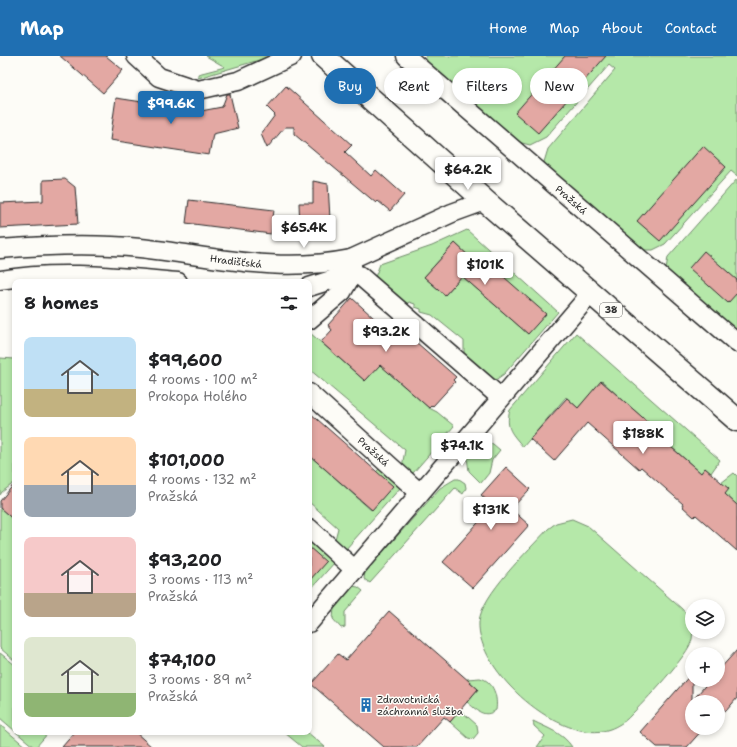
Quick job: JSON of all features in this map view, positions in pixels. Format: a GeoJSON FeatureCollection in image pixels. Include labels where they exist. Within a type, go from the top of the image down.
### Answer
{"type":"FeatureCollection","features":[{"type":"Feature","properties":{"kind":"main road","name":"38"},"geometry":{"type":"LineString","coordinates":[[323,56],[485,201],[592,292],[737,420]]}},
{"type":"Feature","properties":{"kind":"street"},"geometry":{"type":"LineString","coordinates":[[136,56],[159,77],[198,90],[238,81],[292,56]]}},
{"type":"Feature","properties":{"kind":"street","name":"Pražská"},"geometry":{"type":"LineString","coordinates":[[406,56],[737,343]]}},
{"type":"Feature","properties":{"kind":"street","name":"Hradišťská"},"geometry":{"type":"LineString","coordinates":[[312,286],[354,269],[461,209],[485,201]]}},
{"type":"Feature","properties":{"kind":"street","name":"Hradišťská"},"geometry":{"type":"LineString","coordinates":[[0,249],[95,244],[141,248],[251,264],[285,266],[334,262],[354,269]]}},
{"type":"Feature","properties":{"kind":"street"},"geometry":{"type":"LineString","coordinates":[[312,317],[342,292],[354,269],[501,398]]}},
{"type":"Feature","properties":{"kind":"street"},"geometry":{"type":"LineString","coordinates":[[0,280],[94,275],[142,279]]}},
{"type":"Feature","properties":{"kind":"street"},"geometry":{"type":"LineString","coordinates":[[312,620],[592,292]]}},
{"type":"Feature","properties":{"kind":"street","name":"Pražská"},"geometry":{"type":"LineString","coordinates":[[312,396],[420,493]]}},
{"type":"Feature","properties":{"kind":"street"},"geometry":{"type":"LineString","coordinates":[[312,531],[355,570]]}},
{"type":"Feature","properties":{"kind":"green space"},"geometry":{"type":"Polygon","coordinates":[[[206,56],[267,56],[266,58],[198,78],[198,74],[225,67],[206,56]]]}},
{"type":"Feature","properties":{"kind":"green space"},"geometry":{"type":"Polygon","coordinates":[[[425,56],[737,56],[737,176],[731,171],[665,244],[653,250],[645,250],[589,206],[547,169],[544,162],[548,149],[586,104],[588,104],[588,102],[615,70],[609,65],[588,89],[588,68],[530,68],[530,104],[575,104],[546,137],[530,145],[518,142],[474,104],[522,104],[522,68],[452,68],[452,85],[444,78],[444,68],[432,68],[429,65],[425,56]]]}},
{"type":"Feature","properties":{"kind":"green space"},"geometry":{"type":"Polygon","coordinates":[[[737,179],[737,331],[670,277],[666,269],[668,257],[737,179]]]}},
{"type":"Feature","properties":{"kind":"green space"},"geometry":{"type":"Polygon","coordinates":[[[467,230],[558,312],[504,374],[494,381],[464,355],[464,341],[432,315],[421,312],[421,309],[415,307],[415,304],[409,302],[405,305],[375,277],[380,264],[432,246],[467,230]],[[455,243],[424,277],[445,295],[462,276],[528,334],[474,261],[455,243]]]}},
{"type":"Feature","properties":{"kind":"green space"},"geometry":{"type":"Polygon","coordinates":[[[576,333],[720,460],[711,473],[705,468],[701,473],[675,450],[662,443],[665,438],[602,381],[578,408],[566,397],[523,447],[510,430],[508,422],[510,410],[576,333]]]}},
{"type":"Feature","properties":{"kind":"green space"},"geometry":{"type":"Polygon","coordinates":[[[312,335],[365,381],[381,363],[392,373],[391,375],[429,408],[437,412],[454,426],[413,473],[402,467],[405,450],[312,372],[312,335]]]}},
{"type":"Feature","properties":{"kind":"green space"},"geometry":{"type":"Polygon","coordinates":[[[0,358],[12,359],[12,484],[0,495],[0,358]]]}},
{"type":"Feature","properties":{"kind":"green space"},"geometry":{"type":"Polygon","coordinates":[[[487,442],[493,444],[500,450],[492,460],[489,473],[481,483],[469,471],[467,458],[480,444],[487,442]]]}},
{"type":"Feature","properties":{"kind":"green space"},"geometry":{"type":"Polygon","coordinates":[[[312,458],[371,510],[392,486],[376,472],[382,466],[401,487],[345,550],[334,543],[338,528],[312,505],[312,458]]]}},
{"type":"Feature","properties":{"kind":"green space"},"geometry":{"type":"Polygon","coordinates":[[[734,473],[737,476],[737,505],[725,494],[721,483],[734,473]]]}},
{"type":"Feature","properties":{"kind":"green space"},"geometry":{"type":"Polygon","coordinates":[[[455,479],[459,479],[465,483],[466,488],[463,494],[455,488],[370,583],[364,579],[365,572],[440,488],[455,479]]]}},
{"type":"Feature","properties":{"kind":"green space"},"geometry":{"type":"Polygon","coordinates":[[[0,508],[12,518],[12,658],[0,648],[0,508]]]}},
{"type":"Feature","properties":{"kind":"green space"},"geometry":{"type":"Polygon","coordinates":[[[572,519],[588,526],[682,609],[685,613],[685,639],[692,639],[688,647],[685,647],[685,653],[683,656],[655,690],[628,718],[621,724],[610,729],[590,732],[569,727],[547,716],[525,701],[506,682],[491,662],[482,641],[479,622],[482,611],[488,599],[507,573],[548,529],[556,523],[572,519]]]}},
{"type":"Feature","properties":{"kind":"green space"},"geometry":{"type":"Polygon","coordinates":[[[314,541],[335,562],[312,588],[312,543],[314,541]]]}},
{"type":"Feature","properties":{"kind":"green space"},"geometry":{"type":"Polygon","coordinates":[[[352,586],[358,587],[363,591],[345,612],[345,627],[341,628],[333,619],[334,608],[352,586]]]}},
{"type":"Feature","properties":{"kind":"green space"},"geometry":{"type":"Polygon","coordinates":[[[0,653],[12,663],[12,728],[0,718],[0,653]]]}},
{"type":"Feature","properties":{"kind":"green space"},"geometry":{"type":"Polygon","coordinates":[[[480,678],[492,686],[496,695],[496,710],[492,713],[484,714],[467,702],[478,689],[467,679],[480,678]]]}},
{"type":"Feature","properties":{"kind":"green space"},"geometry":{"type":"Polygon","coordinates":[[[460,710],[477,725],[478,733],[473,739],[468,738],[450,722],[460,710]]]}},
{"type":"Feature","properties":{"kind":"green space"},"geometry":{"type":"Polygon","coordinates":[[[533,721],[559,734],[572,747],[537,747],[545,736],[534,726],[533,721]]]}},
{"type":"Feature","properties":{"kind":"green space"},"geometry":{"type":"Polygon","coordinates":[[[0,725],[26,747],[0,747],[0,725]]]}},
{"type":"Feature","properties":{"kind":"green space"},"geometry":{"type":"Polygon","coordinates":[[[20,735],[46,735],[36,747],[20,735]]]}},
{"type":"Feature","properties":{"kind":"green space"},"geometry":{"type":"Polygon","coordinates":[[[287,735],[311,735],[325,747],[302,747],[287,735]]]}},
{"type":"Feature","properties":{"kind":"building"},"geometry":{"type":"Polygon","coordinates":[[[60,56],[106,56],[123,70],[103,93],[60,56]]]}},
{"type":"Feature","properties":{"kind":"building"},"geometry":{"type":"Polygon","coordinates":[[[565,56],[606,56],[588,76],[588,68],[554,68],[565,56]]]}},
{"type":"Feature","properties":{"kind":"building"},"geometry":{"type":"Polygon","coordinates":[[[286,86],[352,145],[345,152],[371,176],[376,170],[404,195],[390,211],[378,201],[376,203],[294,134],[294,127],[285,127],[267,148],[261,134],[275,115],[267,107],[286,86]]]}},
{"type":"Feature","properties":{"kind":"building"},"geometry":{"type":"Polygon","coordinates":[[[227,94],[230,94],[238,128],[213,134],[209,155],[110,140],[116,98],[201,111],[222,107],[227,94]]]}},
{"type":"Feature","properties":{"kind":"building"},"geometry":{"type":"Polygon","coordinates":[[[530,96],[530,104],[564,104],[538,133],[515,113],[530,96]]]}},
{"type":"Feature","properties":{"kind":"building"},"geometry":{"type":"Polygon","coordinates":[[[703,146],[726,167],[660,241],[637,221],[703,146]]]}},
{"type":"Feature","properties":{"kind":"building"},"geometry":{"type":"Polygon","coordinates":[[[65,179],[75,187],[78,224],[0,228],[0,203],[43,201],[43,180],[65,179]]]}},
{"type":"Feature","properties":{"kind":"building"},"geometry":{"type":"Polygon","coordinates":[[[313,181],[328,184],[330,219],[325,219],[325,227],[300,228],[299,203],[313,203],[313,181]]]}},
{"type":"Feature","properties":{"kind":"building"},"geometry":{"type":"Polygon","coordinates":[[[189,200],[274,210],[271,234],[186,223],[189,200]]]}},
{"type":"Feature","properties":{"kind":"building"},"geometry":{"type":"Polygon","coordinates":[[[455,243],[474,261],[479,255],[546,314],[528,334],[462,276],[445,295],[424,277],[455,243]]]}},
{"type":"Feature","properties":{"kind":"building"},"geometry":{"type":"Polygon","coordinates":[[[704,251],[737,280],[737,293],[728,303],[689,268],[704,251]]]}},
{"type":"Feature","properties":{"kind":"building"},"geometry":{"type":"Polygon","coordinates":[[[352,298],[386,329],[393,322],[456,377],[453,380],[455,382],[433,406],[432,405],[429,408],[380,365],[365,381],[321,342],[332,330],[328,325],[352,298]]]}},
{"type":"Feature","properties":{"kind":"building"},"geometry":{"type":"Polygon","coordinates":[[[601,381],[666,438],[664,441],[701,473],[705,468],[729,489],[725,494],[737,505],[737,551],[696,515],[694,517],[682,506],[683,504],[641,467],[639,469],[587,423],[554,461],[530,439],[567,398],[578,408],[601,381]]]}},
{"type":"Feature","properties":{"kind":"building"},"geometry":{"type":"Polygon","coordinates":[[[312,415],[393,486],[372,510],[312,458],[312,415]]]}},
{"type":"Feature","properties":{"kind":"building"},"geometry":{"type":"Polygon","coordinates":[[[506,467],[530,489],[511,509],[529,525],[473,588],[443,562],[493,506],[481,495],[506,467]]]}},
{"type":"Feature","properties":{"kind":"building"},"geometry":{"type":"Polygon","coordinates":[[[12,487],[12,518],[0,508],[0,501],[12,487]]]}},
{"type":"Feature","properties":{"kind":"building"},"geometry":{"type":"Polygon","coordinates":[[[312,550],[326,562],[312,578],[312,550]]]}},
{"type":"Feature","properties":{"kind":"building"},"geometry":{"type":"Polygon","coordinates":[[[389,611],[478,689],[450,722],[444,717],[417,747],[384,747],[312,685],[312,683],[338,654],[346,660],[389,611]]]}},
{"type":"Feature","properties":{"kind":"building"},"geometry":{"type":"Polygon","coordinates":[[[737,650],[737,698],[726,711],[725,695],[697,695],[704,687],[725,687],[725,663],[737,650]]]}},
{"type":"Feature","properties":{"kind":"building"},"geometry":{"type":"Polygon","coordinates":[[[685,681],[685,687],[692,687],[692,695],[685,695],[685,735],[698,735],[687,747],[657,747],[640,732],[685,681]]]}},
{"type":"Feature","properties":{"kind":"building"},"geometry":{"type":"Polygon","coordinates":[[[72,735],[138,735],[152,747],[62,747],[72,735]]]}},
{"type":"Feature","properties":{"kind":"place","name":"Zdravotnická záchranná služba"},"geometry":{"type":"Point","coordinates":[366,705]}}]}
